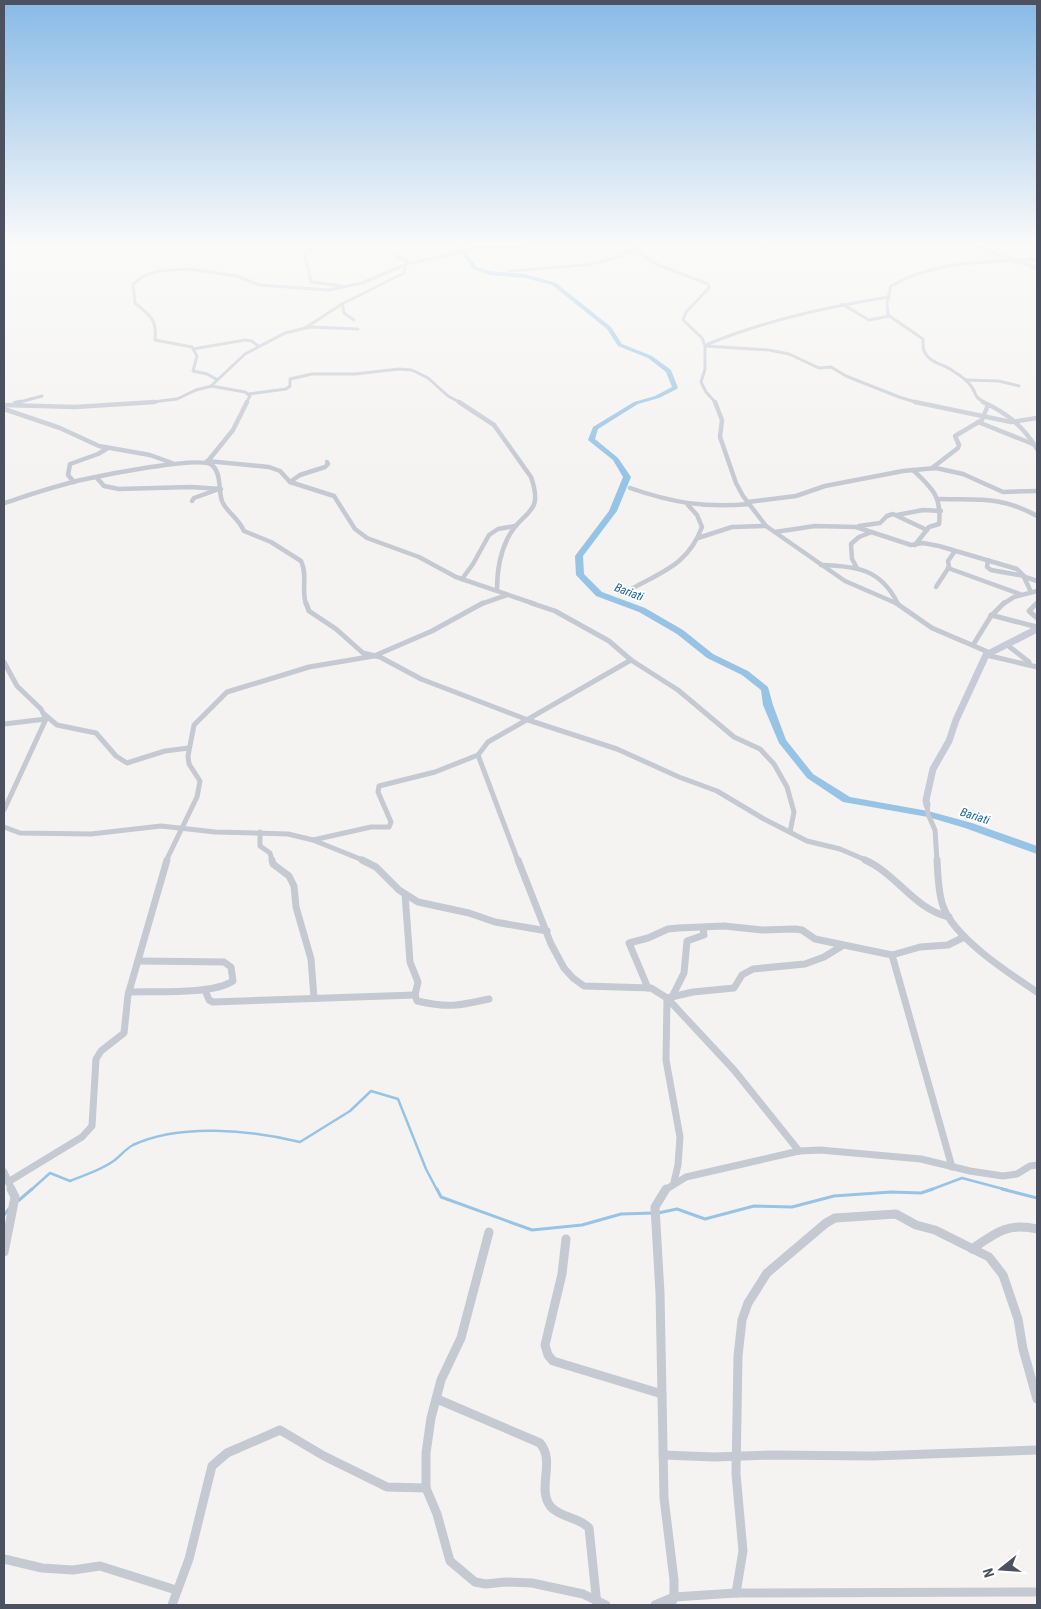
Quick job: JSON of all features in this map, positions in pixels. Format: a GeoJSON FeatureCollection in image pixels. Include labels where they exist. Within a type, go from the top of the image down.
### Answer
{"type":"FeatureCollection","features":[{"type":"Feature","properties":{"kind":"street"},"geometry":{"type":"LineString","coordinates":[[154,320],[156,325],[155,340],[189,346],[198,358],[193,371],[210,375],[216,379]]}},
{"type":"Feature","properties":{"kind":"street"},"geometry":{"type":"LineString","coordinates":[[305,328],[317,320]]}},
{"type":"Feature","properties":{"kind":"street"},"geometry":{"type":"LineString","coordinates":[[683,320],[702,338],[706,346],[705,369],[701,382],[706,392],[717,404],[717,412],[722,420],[720,437],[736,483],[766,526],[846,582],[898,604],[932,628],[973,645],[987,654],[1036,666]]}},
{"type":"Feature","properties":{"kind":"street"},"geometry":{"type":"LineString","coordinates":[[706,346],[777,320]]}},
{"type":"Feature","properties":{"kind":"street"},"geometry":{"type":"LineString","coordinates":[[896,320],[923,339],[924,351],[935,363],[951,369],[972,386],[974,394],[978,399],[1002,411],[1014,420],[1029,436],[1037,449]]}},
{"type":"Feature","properties":{"kind":"street"},"geometry":{"type":"LineString","coordinates":[[212,386],[211,384],[216,379],[245,354],[285,333],[305,328],[358,329]]}},
{"type":"Feature","properties":{"kind":"street"},"geometry":{"type":"LineString","coordinates":[[193,349],[245,340],[252,341],[258,346]]}},
{"type":"Feature","properties":{"kind":"street"},"geometry":{"type":"LineString","coordinates":[[706,346],[777,351],[796,356],[819,368],[831,367],[846,376],[907,399],[1011,422],[1014,420],[1037,418]]}},
{"type":"Feature","properties":{"kind":"street"},"geometry":{"type":"LineString","coordinates":[[4,405],[75,407],[134,404],[177,399],[196,390],[212,386],[249,394],[286,389],[290,386],[290,381],[293,377],[312,374],[366,374],[405,369],[422,374],[435,383],[448,396],[467,406],[494,425],[531,477],[534,487],[532,509],[515,526],[507,540],[501,559],[497,590]]}},
{"type":"Feature","properties":{"kind":"street"},"geometry":{"type":"LineString","coordinates":[[965,380],[999,381],[1019,386]]}},
{"type":"Feature","properties":{"kind":"street"},"geometry":{"type":"LineString","coordinates":[[208,461],[240,418],[249,394]]}},
{"type":"Feature","properties":{"kind":"street"},"geometry":{"type":"LineString","coordinates":[[11,405],[42,396]]}},
{"type":"Feature","properties":{"kind":"street"},"geometry":{"type":"LineString","coordinates":[[930,468],[937,465],[958,448],[959,445],[955,436],[978,422],[985,415],[988,405]]}},
{"type":"Feature","properties":{"kind":"street"},"geometry":{"type":"LineString","coordinates":[[4,409],[48,424],[85,441],[108,448],[150,455],[173,463]]}},
{"type":"Feature","properties":{"kind":"street"},"geometry":{"type":"LineString","coordinates":[[978,422],[1033,444]]}},
{"type":"Feature","properties":{"kind":"street"},"geometry":{"type":"LineString","coordinates":[[74,482],[68,475],[70,464],[98,454],[108,448]]}},
{"type":"Feature","properties":{"kind":"street"},"geometry":{"type":"LineString","coordinates":[[208,461],[214,467],[222,501],[229,512],[240,521],[244,531],[291,552],[301,561],[305,574],[304,598],[312,613],[330,625],[363,653],[374,656],[421,679],[528,720],[617,748],[679,777],[717,791],[807,841],[861,857],[874,864],[887,872],[904,890],[926,908],[935,914],[949,917]]}},
{"type":"Feature","properties":{"kind":"street"},"geometry":{"type":"LineString","coordinates":[[4,503],[74,482],[173,463],[208,461],[269,467],[280,471],[290,482],[334,496],[350,524],[359,534],[424,559],[462,579],[497,590],[568,618],[609,641],[631,660],[678,690],[734,737],[760,749],[774,764],[787,787],[794,812],[790,832]]}},
{"type":"Feature","properties":{"kind":"street"},"geometry":{"type":"LineString","coordinates":[[290,482],[300,475],[325,467],[328,464],[327,462]]}},
{"type":"Feature","properties":{"kind":"street"},"geometry":{"type":"LineString","coordinates":[[630,488],[665,501],[714,508],[796,496],[825,486],[913,470],[944,468],[1003,492],[1037,491]]}},
{"type":"Feature","properties":{"kind":"street"},"geometry":{"type":"LineString","coordinates":[[913,470],[940,499],[941,511],[938,525],[930,526],[916,545]]}},
{"type":"Feature","properties":{"kind":"street"},"geometry":{"type":"LineString","coordinates":[[97,478],[104,486],[119,489],[184,487],[220,489]]}},
{"type":"Feature","properties":{"kind":"street"},"geometry":{"type":"LineString","coordinates":[[192,501],[194,498],[220,489]]}},
{"type":"Feature","properties":{"kind":"street"},"geometry":{"type":"LineString","coordinates":[[940,499],[997,500],[1018,505],[1037,516]]}},
{"type":"Feature","properties":{"kind":"street"},"geometry":{"type":"LineString","coordinates":[[633,588],[683,560],[692,551],[702,527],[701,522],[688,505]]}},
{"type":"Feature","properties":{"kind":"street"},"geometry":{"type":"LineString","coordinates":[[775,532],[809,527],[856,527],[880,522],[888,515],[923,510],[941,511]]}},
{"type":"Feature","properties":{"kind":"street"},"geometry":{"type":"LineString","coordinates":[[896,515],[927,530]]}},
{"type":"Feature","properties":{"kind":"street"},"geometry":{"type":"LineString","coordinates":[[462,579],[475,562],[487,535],[497,529],[515,526]]}},
{"type":"Feature","properties":{"kind":"street"},"geometry":{"type":"LineString","coordinates":[[698,538],[732,527],[766,526]]}},
{"type":"Feature","properties":{"kind":"street"},"geometry":{"type":"LineString","coordinates":[[856,527],[916,545],[932,545],[1013,567],[1020,570],[1037,599]]}},
{"type":"Feature","properties":{"kind":"street"},"geometry":{"type":"LineString","coordinates":[[857,568],[852,559],[851,544],[859,537],[872,532]]}},
{"type":"Feature","properties":{"kind":"street"},"geometry":{"type":"LineString","coordinates":[[936,587],[948,568],[948,561],[954,551]]}},
{"type":"Feature","properties":{"kind":"street"},"geometry":{"type":"LineString","coordinates":[[988,560],[987,567],[991,570],[1037,580]]}},
{"type":"Feature","properties":{"kind":"street"},"geometry":{"type":"LineString","coordinates":[[821,565],[857,568],[884,581],[898,604]]}},
{"type":"Feature","properties":{"kind":"street"},"geometry":{"type":"LineString","coordinates":[[948,568],[1020,594]]}},
{"type":"Feature","properties":{"kind":"street"},"geometry":{"type":"LineString","coordinates":[[973,645],[991,615],[1001,604],[1020,594],[1034,592]]}},
{"type":"Feature","properties":{"kind":"street"},"geometry":{"type":"LineString","coordinates":[[8,1182],[82,1137],[92,1126],[94,1068],[97,1056],[102,1050],[117,1041],[125,1031],[125,1009],[129,992],[166,862],[197,796],[200,784],[199,778],[190,764],[189,748],[194,725],[212,704],[227,692],[247,684],[309,667],[374,656],[432,631],[488,600],[507,595]]}},
{"type":"Feature","properties":{"kind":"street"},"geometry":{"type":"LineString","coordinates":[[1037,603],[1029,611],[1037,618]]}},
{"type":"Feature","properties":{"kind":"street"},"geometry":{"type":"LineString","coordinates":[[991,615],[1036,630]]}},
{"type":"Feature","properties":{"kind":"street"},"geometry":{"type":"LineString","coordinates":[[1036,630],[987,654],[956,720],[949,741],[933,769],[926,800],[928,814],[935,830],[938,881],[943,907],[964,937],[988,959],[1037,992]]}},
{"type":"Feature","properties":{"kind":"street"},"geometry":{"type":"LineString","coordinates":[[1006,644],[1018,656],[1036,666]]}},
{"type":"Feature","properties":{"kind":"street"},"geometry":{"type":"LineString","coordinates":[[313,840],[372,827],[388,828],[391,822],[378,792],[379,786],[435,772],[478,755],[488,742],[528,720],[568,694],[631,660]]}},
{"type":"Feature","properties":{"kind":"street"},"geometry":{"type":"LineString","coordinates":[[4,662],[21,690],[45,716],[57,725],[96,733],[116,756],[127,763],[165,751],[189,748]]}},
{"type":"Feature","properties":{"kind":"street"},"geometry":{"type":"LineString","coordinates":[[4,724],[45,716]]}},
{"type":"Feature","properties":{"kind":"street"},"geometry":{"type":"LineString","coordinates":[[4,810],[45,716]]}},
{"type":"Feature","properties":{"kind":"street"},"geometry":{"type":"LineString","coordinates":[[478,755],[551,944],[561,963],[579,984],[584,986],[648,988],[670,998],[734,1070],[800,1151]]}},
{"type":"Feature","properties":{"kind":"street"},"geometry":{"type":"LineString","coordinates":[[4,827],[20,833],[35,834],[91,834],[150,826],[216,832],[288,834],[313,840],[376,867],[405,894],[418,902],[462,911],[495,922],[547,931]]}},
{"type":"Feature","properties":{"kind":"street"},"geometry":{"type":"LineString","coordinates":[[260,832],[260,846],[270,853],[273,864],[289,876],[294,886],[296,906],[311,959],[314,998]]}},
{"type":"Feature","properties":{"kind":"street"},"geometry":{"type":"LineString","coordinates":[[405,894],[410,962],[418,982],[415,995],[418,1002],[442,1007],[490,999]]}},
{"type":"Feature","properties":{"kind":"street"},"geometry":{"type":"LineString","coordinates":[[648,988],[629,945],[631,941],[648,938],[668,929],[724,926],[762,930],[799,929],[815,939],[892,955],[920,947],[948,945],[964,937]]}},
{"type":"Feature","properties":{"kind":"street"},"geometry":{"type":"LineString","coordinates":[[674,1182],[682,1145],[667,1068],[670,998],[684,974],[687,941],[704,935],[703,928]]}},
{"type":"Feature","properties":{"kind":"street"},"geometry":{"type":"LineString","coordinates":[[670,998],[720,988],[734,988],[740,977],[756,968],[789,966],[811,962],[834,953],[842,946]]}},
{"type":"Feature","properties":{"kind":"street"},"geometry":{"type":"LineString","coordinates":[[892,955],[899,975],[919,1057],[931,1088],[952,1167]]}},
{"type":"Feature","properties":{"kind":"street"},"geometry":{"type":"LineString","coordinates":[[129,992],[205,990],[230,985],[233,981],[231,967],[228,963],[138,961]]}},
{"type":"Feature","properties":{"kind":"street"},"geometry":{"type":"LineString","coordinates":[[205,990],[213,1002],[415,995]]}},
{"type":"Feature","properties":{"kind":"street"},"geometry":{"type":"LineString","coordinates":[[673,1601],[664,1498],[660,1293],[655,1223],[655,1207],[658,1197],[674,1182],[686,1177],[800,1151],[853,1152],[921,1159],[952,1167],[1003,1176],[1017,1174],[1037,1164]]}},
{"type":"Feature","properties":{"kind":"street"},"geometry":{"type":"LineString","coordinates":[[4,1172],[15,1197],[4,1252]]}},
{"type":"Feature","properties":{"kind":"street"},"geometry":{"type":"LineString","coordinates":[[736,1592],[743,1551],[736,1474],[739,1337],[748,1303],[756,1288],[779,1262],[826,1223],[835,1218],[896,1214],[916,1225],[935,1230],[990,1257],[1003,1275],[1018,1319],[1023,1349],[1037,1399]]}},
{"type":"Feature","properties":{"kind":"street"},"geometry":{"type":"LineString","coordinates":[[972,1248],[995,1232],[1012,1226],[1037,1229]]}},
{"type":"Feature","properties":{"kind":"street"},"geometry":{"type":"LineString","coordinates":[[489,1232],[461,1338],[441,1380],[436,1399],[428,1436],[426,1488],[437,1514],[450,1561],[475,1582],[486,1584],[505,1582],[532,1583],[582,1594],[606,1605]]}},
{"type":"Feature","properties":{"kind":"street"},"geometry":{"type":"LineString","coordinates":[[566,1239],[562,1274],[547,1332],[545,1345],[548,1355],[553,1361],[662,1394]]}},
{"type":"Feature","properties":{"kind":"street"},"geometry":{"type":"LineString","coordinates":[[436,1399],[540,1442],[544,1447],[548,1458],[545,1484],[548,1504],[553,1510],[585,1522],[590,1528],[596,1602]]}},
{"type":"Feature","properties":{"kind":"street"},"geometry":{"type":"LineString","coordinates":[[172,1605],[189,1559],[212,1466],[227,1453],[276,1431],[284,1431],[324,1456],[387,1487],[426,1488]]}},
{"type":"Feature","properties":{"kind":"street"},"geometry":{"type":"LineString","coordinates":[[663,1455],[873,1456],[1037,1450]]}},
{"type":"Feature","properties":{"kind":"street"},"geometry":{"type":"LineString","coordinates":[[4,1559],[42,1568],[73,1570],[100,1566],[176,1590]]}},
{"type":"Feature","properties":{"kind":"street"},"geometry":{"type":"LineString","coordinates":[[654,1605],[736,1592],[1037,1592]]}},
{"type":"Feature","properties":{"kind":"waterway","name":"Bariati"},"geometry":{"type":"LineString","coordinates":[[599,320],[609,328],[620,345],[650,357],[669,371],[675,388],[657,397],[636,403],[595,428],[591,440],[616,459],[627,477],[613,511],[579,556],[580,575],[599,594],[642,610],[680,632],[710,656],[745,673],[765,689],[768,705],[782,741],[810,776],[847,800],[928,814],[968,825],[1037,850]]}},
{"type":"Feature","properties":{"kind":"waterway"},"geometry":{"type":"LineString","coordinates":[[31,1190],[50,1173],[70,1181],[107,1165],[133,1145],[152,1138],[172,1134],[194,1131],[238,1132],[260,1134],[300,1142],[350,1111],[371,1091],[398,1099],[426,1169],[437,1190]]}},
{"type":"Feature","properties":{"kind":"waterway"},"geometry":{"type":"LineString","coordinates":[[930,1190],[962,1178],[1007,1190]]}},
{"type":"Feature","properties":{"kind":"waterway"},"geometry":{"type":"LineString","coordinates":[[18,1201],[32,1189]]}},
{"type":"Feature","properties":{"kind":"waterway"},"geometry":{"type":"LineString","coordinates":[[437,1189],[441,1197],[532,1230],[582,1225],[621,1214],[654,1213]]}},
{"type":"Feature","properties":{"kind":"waterway"},"geometry":{"type":"LineString","coordinates":[[1002,1189],[1037,1198]]}},
{"type":"Feature","properties":{"kind":"waterway"},"geometry":{"type":"LineString","coordinates":[[658,1213],[677,1209],[705,1219],[754,1206],[792,1207],[834,1196],[891,1192],[921,1193],[930,1190]]}},
{"type":"Feature","properties":{"kind":"waterway"},"geometry":{"type":"LineString","coordinates":[[4,1215],[9,1209]]}}]}
